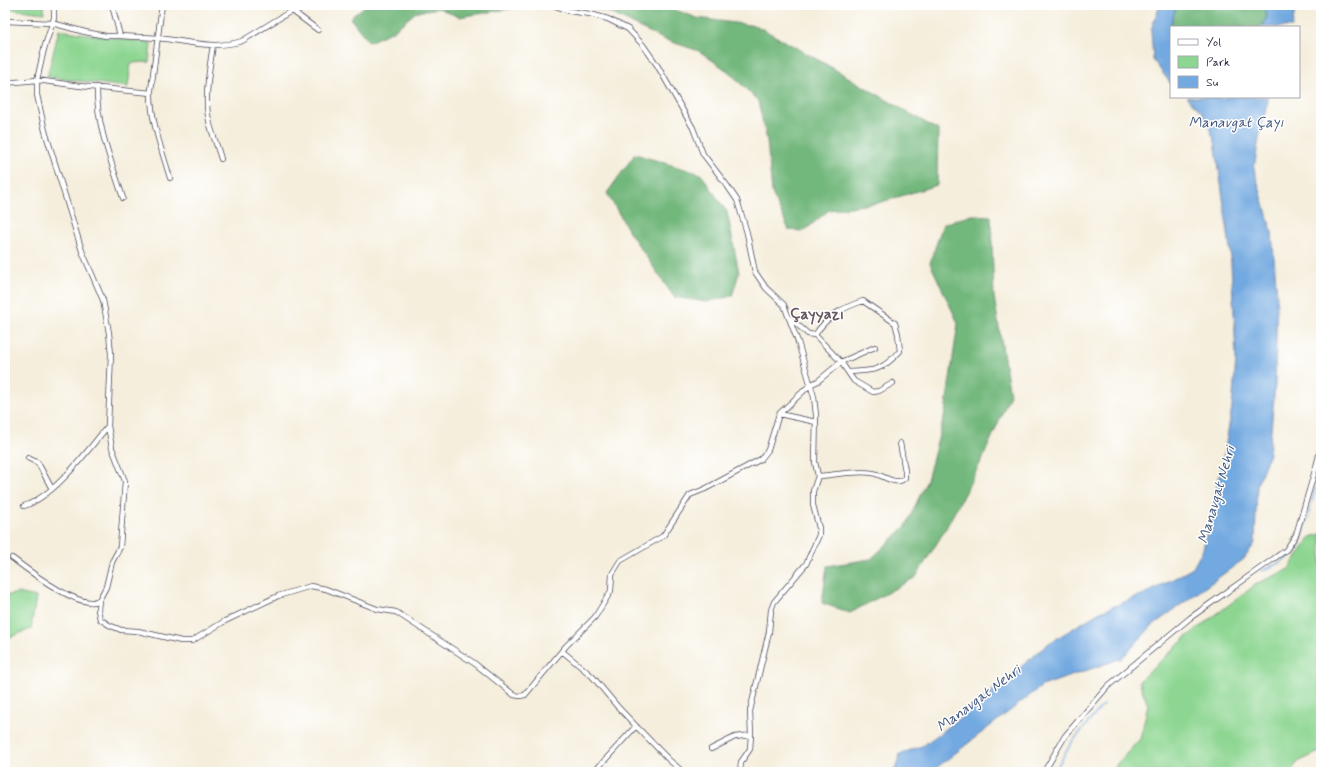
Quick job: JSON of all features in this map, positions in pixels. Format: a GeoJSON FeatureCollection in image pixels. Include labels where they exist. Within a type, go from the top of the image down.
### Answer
{"type":"FeatureCollection","features":[{"type":"Feature","properties":{"kind":"street"},"geometry":{"type":"LineString","coordinates":[[54,5],[54,18],[44,49],[37,80],[37,95],[45,131],[82,251],[103,300],[109,333],[111,354],[108,426],[112,448],[125,481],[120,547],[112,562],[106,587],[99,600],[98,610],[100,619],[121,630],[138,631],[182,641],[192,640],[225,621],[278,596],[311,586],[326,589],[377,609],[396,612],[474,663],[514,695],[525,695],[562,651],[595,618],[611,591],[612,574],[620,561],[664,536],[690,495],[705,489],[761,459],[768,450],[779,414],[810,385],[818,381],[841,362],[875,347]]}},
{"type":"Feature","properties":{"kind":"street"},"geometry":{"type":"LineString","coordinates":[[112,5],[120,36]]}},
{"type":"Feature","properties":{"kind":"street"},"geometry":{"type":"LineString","coordinates":[[162,5],[157,38],[151,103],[170,178]]}},
{"type":"Feature","properties":{"kind":"street"},"geometry":{"type":"LineString","coordinates":[[288,5],[291,10],[318,30]]}},
{"type":"Feature","properties":{"kind":"street"},"geometry":{"type":"LineString","coordinates":[[5,21],[52,23],[106,36],[157,38],[213,45],[233,44],[242,41],[301,5]]}},
{"type":"Feature","properties":{"kind":"street"},"geometry":{"type":"LineString","coordinates":[[553,5],[569,11],[590,14],[628,29],[643,45],[657,65],[693,128],[703,154],[737,200],[747,233],[755,272],[766,288],[784,305],[798,342],[814,397],[816,422],[815,462],[818,476],[813,491],[813,505],[819,528],[819,534],[806,564],[774,602],[770,610],[769,632],[750,711],[750,749],[741,762],[740,772]]}},
{"type":"Feature","properties":{"kind":"street"},"geometry":{"type":"LineString","coordinates":[[213,45],[208,74],[207,105],[209,122],[221,158]]}},
{"type":"Feature","properties":{"kind":"street"},"geometry":{"type":"LineString","coordinates":[[5,83],[37,80],[151,92]]}},
{"type":"Feature","properties":{"kind":"street"},"geometry":{"type":"LineString","coordinates":[[96,87],[96,104],[100,121],[123,198]]}},
{"type":"Feature","properties":{"kind":"street"},"geometry":{"type":"LineString","coordinates":[[815,335],[838,311],[846,306],[863,301],[895,323],[900,351],[881,368],[848,372]]}},
{"type":"Feature","properties":{"kind":"street"},"geometry":{"type":"LineString","coordinates":[[788,316],[808,334],[815,335],[841,362],[854,381],[873,392],[879,391],[894,384]]}},
{"type":"Feature","properties":{"kind":"street"},"geometry":{"type":"LineString","coordinates":[[779,414],[816,422]]}},
{"type":"Feature","properties":{"kind":"street"},"geometry":{"type":"LineString","coordinates":[[24,506],[32,503],[52,489],[108,426]]}},
{"type":"Feature","properties":{"kind":"street"},"geometry":{"type":"LineString","coordinates":[[818,476],[847,473],[873,473],[898,482],[903,480],[906,478],[900,443]]}},
{"type":"Feature","properties":{"kind":"street"},"geometry":{"type":"LineString","coordinates":[[1044,772],[1065,736],[1108,686],[1190,618],[1286,550],[1296,535],[1318,468],[1321,447]]}},
{"type":"Feature","properties":{"kind":"street"},"geometry":{"type":"LineString","coordinates":[[28,458],[38,463],[52,489]]}},
{"type":"Feature","properties":{"kind":"street"},"geometry":{"type":"LineString","coordinates":[[12,558],[33,573],[73,597],[91,603],[99,600]]}},
{"type":"Feature","properties":{"kind":"street"},"geometry":{"type":"LineString","coordinates":[[562,651],[592,676],[617,706],[669,760],[683,772]]}},
{"type":"Feature","properties":{"kind":"street"},"geometry":{"type":"LineString","coordinates":[[594,772],[636,726]]}},
{"type":"Feature","properties":{"kind":"street"},"geometry":{"type":"LineString","coordinates":[[711,749],[735,737],[751,735]]}},
{"type":"Feature","properties":{"kind":"green space"},"geometry":{"type":"Polygon","coordinates":[[[5,5],[44,5],[44,13],[5,8],[5,5]]]}},
{"type":"Feature","properties":{"kind":"green space"},"geometry":{"type":"Polygon","coordinates":[[[366,5],[534,5],[459,17],[439,8],[416,12],[393,31],[369,42],[350,18],[366,5]]]}},
{"type":"Feature","properties":{"kind":"green space"},"geometry":{"type":"Polygon","coordinates":[[[581,5],[662,5],[697,18],[757,26],[938,130],[937,185],[878,203],[829,210],[804,231],[789,230],[772,193],[767,140],[758,101],[729,72],[699,51],[663,39],[611,13],[581,5]]]}},
{"type":"Feature","properties":{"kind":"green space"},"geometry":{"type":"Polygon","coordinates":[[[1177,5],[1264,5],[1267,16],[1262,26],[1171,26],[1177,5]]]}},
{"type":"Feature","properties":{"kind":"green space"},"geometry":{"type":"Polygon","coordinates":[[[59,30],[151,43],[149,62],[131,63],[128,87],[47,77],[59,30]]]}},
{"type":"Feature","properties":{"kind":"green space"},"geometry":{"type":"Polygon","coordinates":[[[1170,30],[1170,50],[1167,46],[1170,30]]]}},
{"type":"Feature","properties":{"kind":"green space"},"geometry":{"type":"Polygon","coordinates":[[[635,154],[701,174],[727,212],[739,273],[732,296],[706,302],[674,297],[630,233],[607,193],[635,154]]]}},
{"type":"Feature","properties":{"kind":"green space"},"geometry":{"type":"Polygon","coordinates":[[[972,215],[991,216],[994,297],[1010,395],[983,458],[945,530],[916,577],[850,613],[822,603],[827,566],[871,559],[906,526],[927,480],[945,413],[958,323],[930,263],[943,224],[972,215]]]}},
{"type":"Feature","properties":{"kind":"green space"},"geometry":{"type":"Polygon","coordinates":[[[1321,534],[1321,751],[1298,762],[1290,772],[1116,772],[1116,765],[1140,739],[1148,705],[1139,681],[1190,634],[1258,583],[1288,570],[1311,537],[1321,534]]]}},
{"type":"Feature","properties":{"kind":"green space"},"geometry":{"type":"Polygon","coordinates":[[[18,593],[36,597],[31,629],[5,639],[5,596],[18,593]]]}},
{"type":"Feature","properties":{"kind":"water","name":"Manavgat Çayı"},"geometry":{"type":"Polygon","coordinates":[[[1160,5],[1177,5],[1170,26],[1167,46],[1170,50],[1170,83],[1153,60],[1151,30],[1160,5]]]}},
{"type":"Feature","properties":{"kind":"water"},"geometry":{"type":"Polygon","coordinates":[[[1264,5],[1296,5],[1292,26],[1262,26],[1267,16],[1264,5]]]}},
{"type":"Feature","properties":{"kind":"water","name":"Manavgat Çayı"},"geometry":{"type":"Polygon","coordinates":[[[1187,98],[1269,98],[1259,138],[1254,169],[1272,232],[1277,297],[1275,384],[1269,454],[1257,485],[1255,543],[1244,559],[1153,625],[1122,658],[1042,686],[931,772],[890,772],[895,770],[900,754],[922,746],[942,732],[1049,643],[1100,612],[1151,591],[1193,568],[1203,549],[1224,455],[1232,407],[1236,360],[1230,248],[1215,141],[1202,112],[1187,98]]]}},
{"type":"Feature","properties":{"kind":"waterway"},"geometry":{"type":"LineString","coordinates":[[1262,571],[1296,553],[1301,544],[1321,466]]}},
{"type":"Feature","properties":{"kind":"waterway"},"geometry":{"type":"LineString","coordinates":[[1054,772],[1072,742],[1103,705]]}},
{"type":"Feature","properties":{"kind":"district","name":"Çayyazı"},"geometry":{"type":"Point","coordinates":[817,314]}},
{"type":"Feature","properties":{"kind":"water label","name":"Manavgat Nehri"},"geometry":{"type":"Point","coordinates":[1217,495]}},
{"type":"Feature","properties":{"kind":"water label","name":"Manavgat Nehri"},"geometry":{"type":"Point","coordinates":[979,699]}}]}
